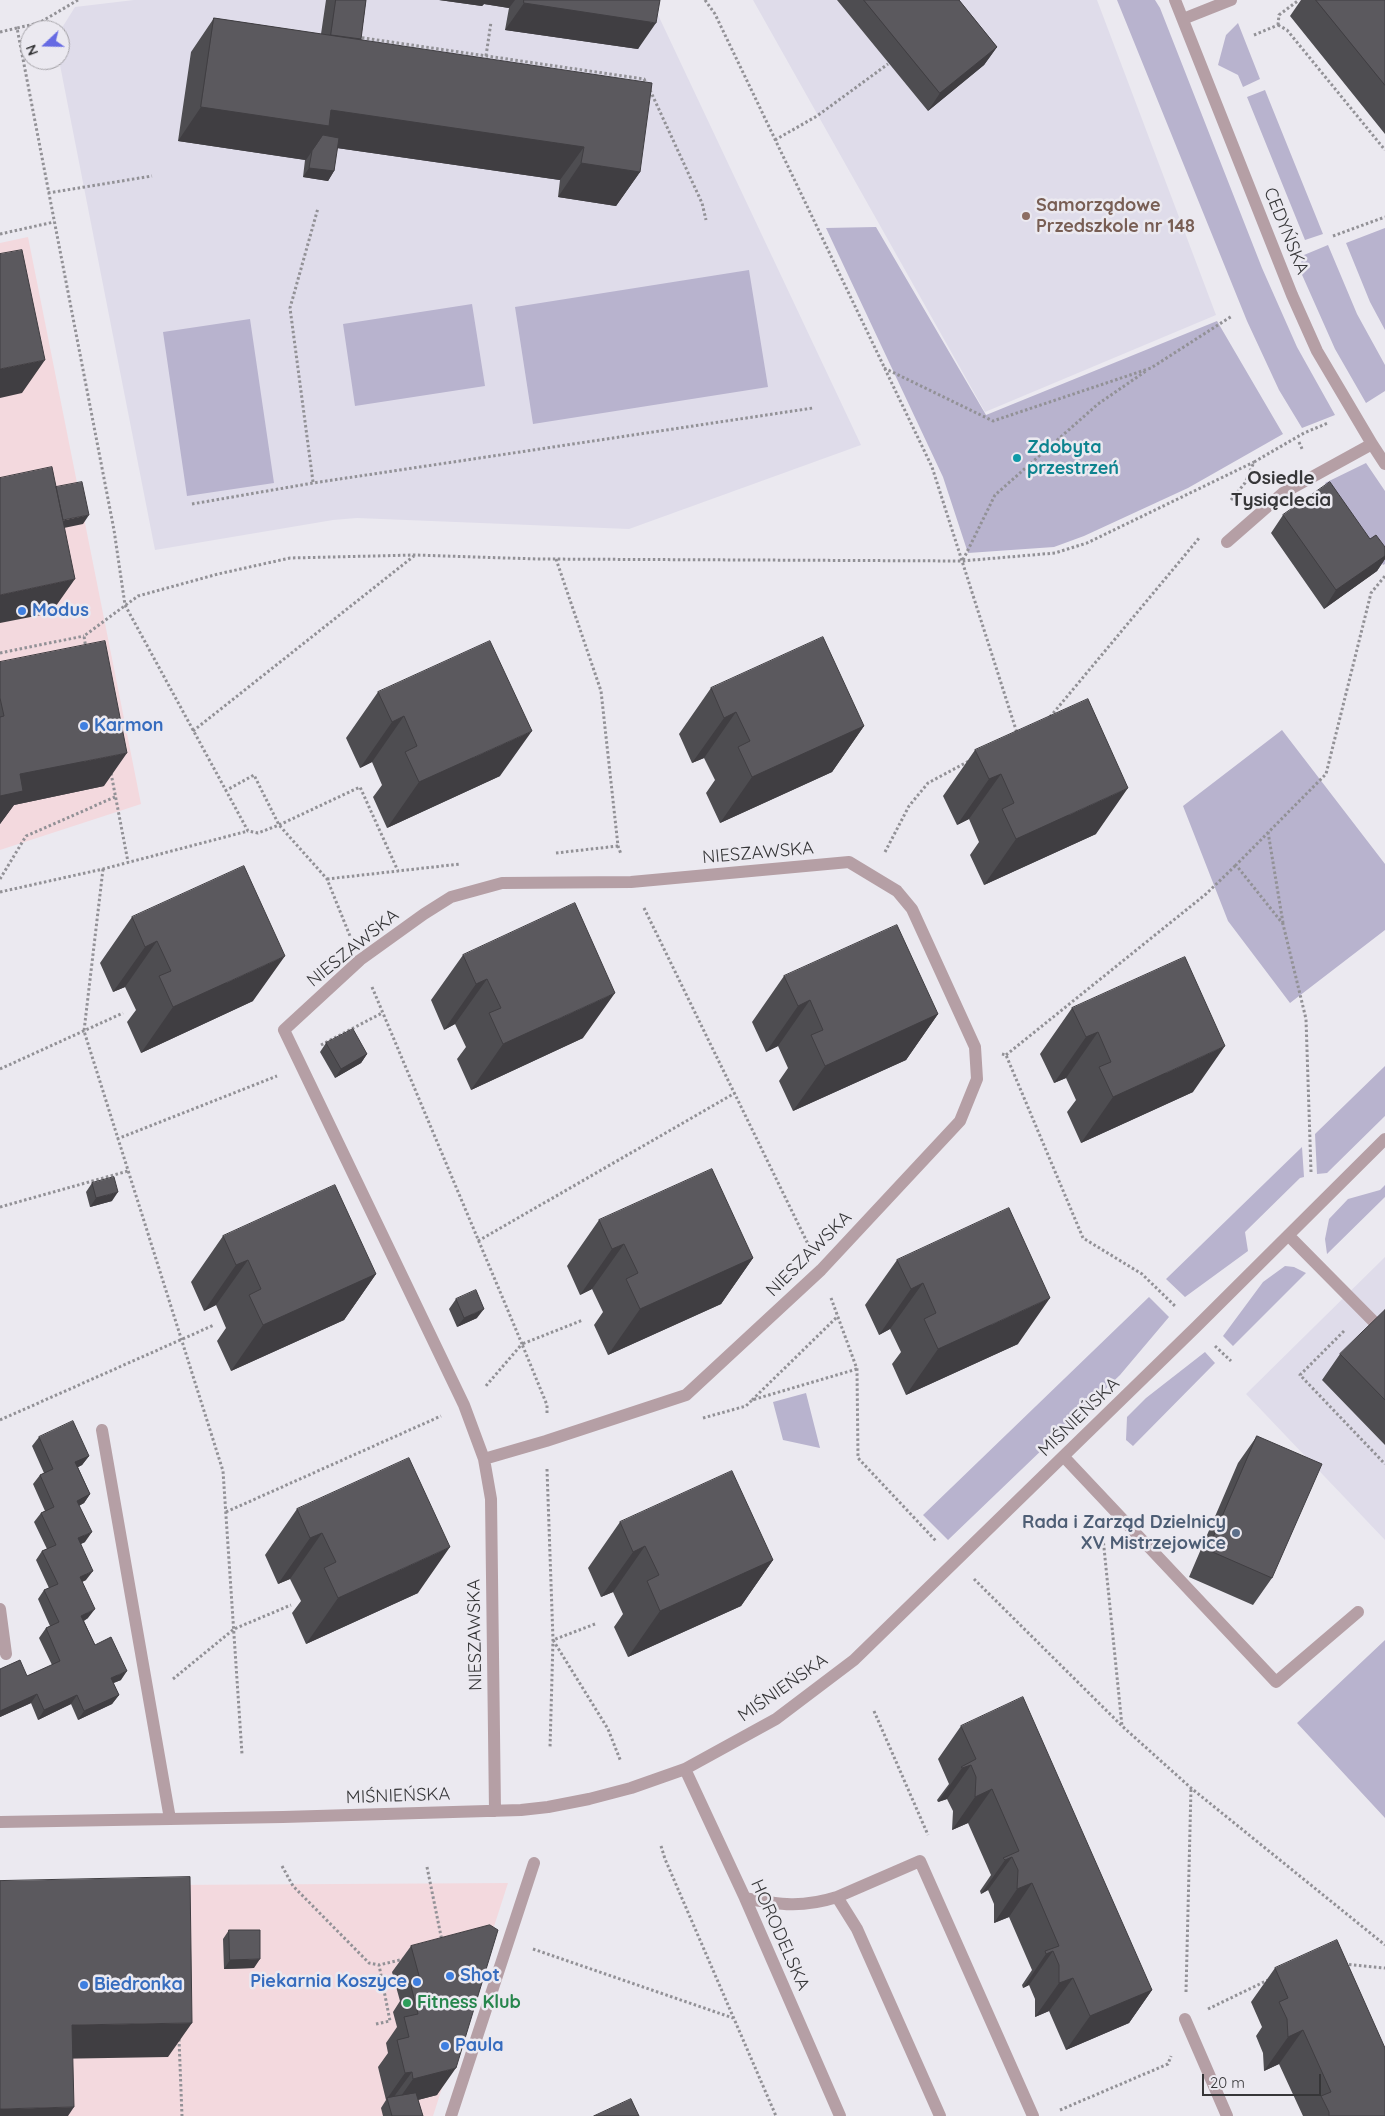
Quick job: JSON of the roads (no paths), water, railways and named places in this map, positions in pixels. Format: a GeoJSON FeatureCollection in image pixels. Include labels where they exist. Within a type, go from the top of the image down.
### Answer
{"type":"FeatureCollection","features":[{"type":"Feature","properties":{"kind":"street","name":"CEDYŃSKA"},"geometry":{"type":"LineString","coordinates":[[1175,0],[1299,311],[1318,351],[1385,464]]}},
{"type":"Feature","properties":{"kind":"street"},"geometry":{"type":"LineString","coordinates":[[1183,19],[1231,0]]}},
{"type":"Feature","properties":{"kind":"street"},"geometry":{"type":"LineString","coordinates":[[1227,542],[1283,493],[1372,444]]}},
{"type":"Feature","properties":{"kind":"street","name":"NIESZAWSKA"},"geometry":{"type":"LineString","coordinates":[[484,1459],[546,1441],[686,1395],[821,1270],[960,1121],[977,1079],[976,1047],[912,909],[897,891],[849,862],[631,882],[502,883],[451,897],[424,914],[360,960],[284,1030],[464,1405],[484,1459],[491,1499],[495,1811]]}},
{"type":"Feature","properties":{"kind":"street","name":"MIŚNIEŃSKA"},"geometry":{"type":"LineString","coordinates":[[0,1822],[495,1811],[548,1807],[631,1788],[685,1769],[776,1719],[846,1666],[956,1562],[1289,1236],[1385,1139]]}},
{"type":"Feature","properties":{"kind":"street"},"geometry":{"type":"LineString","coordinates":[[1289,1236],[1385,1333]]}},
{"type":"Feature","properties":{"kind":"street"},"geometry":{"type":"LineString","coordinates":[[102,1430],[170,1819]]}},
{"type":"Feature","properties":{"kind":"street"},"geometry":{"type":"LineString","coordinates":[[1064,1456],[1276,1682],[1358,1612]]}},
{"type":"Feature","properties":{"kind":"street"},"geometry":{"type":"LineString","coordinates":[[0,1609],[6,1654]]}},
{"type":"Feature","properties":{"kind":"street","name":"HORODELSKA"},"geometry":{"type":"LineString","coordinates":[[685,1769],[745,1898],[840,2116]]}},
{"type":"Feature","properties":{"kind":"street"},"geometry":{"type":"LineString","coordinates":[[745,1898],[791,1905],[817,1903],[837,1897],[920,1861],[1033,2116]]}},
{"type":"Feature","properties":{"kind":"street"},"geometry":{"type":"LineString","coordinates":[[451,2116],[534,1863]]}},
{"type":"Feature","properties":{"kind":"street"},"geometry":{"type":"LineString","coordinates":[[837,1897],[857,1929],[940,2116]]}},
{"type":"Feature","properties":{"kind":"street"},"geometry":{"type":"LineString","coordinates":[[1185,2019],[1227,2116]]}},
{"type":"Feature","properties":{"kind":"place","name":"Samorządowe Przedszkole nr 148"},"geometry":{"type":"Point","coordinates":[1026,216]}},
{"type":"Feature","properties":{"kind":"place","name":"Zdobyta przestrzeń"},"geometry":{"type":"Point","coordinates":[1017,458]}},
{"type":"Feature","properties":{"kind":"place","name":"Modus"},"geometry":{"type":"Point","coordinates":[22,611]}},
{"type":"Feature","properties":{"kind":"place","name":"Karmon"},"geometry":{"type":"Point","coordinates":[84,726]}},
{"type":"Feature","properties":{"kind":"place","name":"Rada i Zarząd Dzielnicy XV Mistrzejowice"},"geometry":{"type":"Point","coordinates":[1236,1533]}},
{"type":"Feature","properties":{"kind":"place","name":"Shot"},"geometry":{"type":"Point","coordinates":[450,1976]}},
{"type":"Feature","properties":{"kind":"place","name":"Piekarnia Koszyce"},"geometry":{"type":"Point","coordinates":[417,1982]}},
{"type":"Feature","properties":{"kind":"place","name":"Biedronka"},"geometry":{"type":"Point","coordinates":[84,1985]}},
{"type":"Feature","properties":{"kind":"place","name":"Fitness Klub"},"geometry":{"type":"Point","coordinates":[407,2003]}},
{"type":"Feature","properties":{"kind":"place","name":"Paula"},"geometry":{"type":"Point","coordinates":[445,2046]}},
{"type":"Feature","properties":{"kind":"district","name":"Osiedle Tysiąclecia"},"geometry":{"type":"Point","coordinates":[1281,489]}}]}
